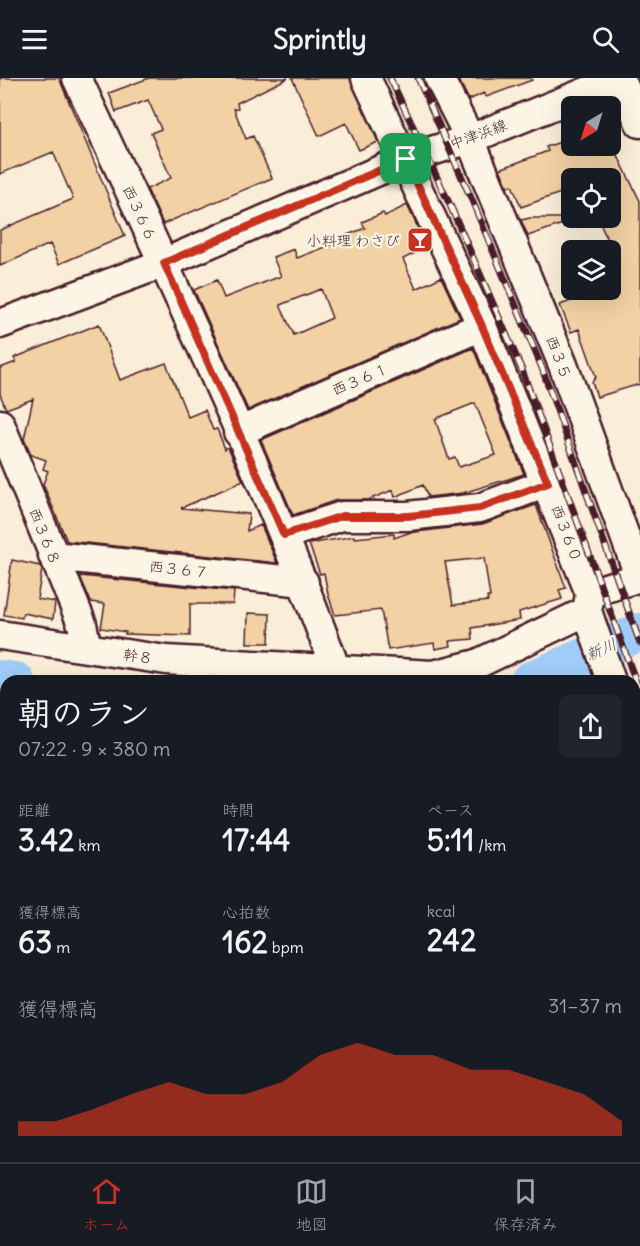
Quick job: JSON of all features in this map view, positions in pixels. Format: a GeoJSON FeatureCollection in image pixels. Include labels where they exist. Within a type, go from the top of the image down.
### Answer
{"type":"FeatureCollection","features":[{"type":"Feature","properties":{"kind":"street","name":"西３６６"},"geometry":{"type":"LineString","coordinates":[[77,78],[164,263],[284,535],[304,582],[336,675]]}},
{"type":"Feature","properties":{"kind":"street","name":"西３６０"},"geometry":{"type":"LineString","coordinates":[[366,78],[406,159],[482,326],[548,483],[589,602],[609,675]]}},
{"type":"Feature","properties":{"kind":"street","name":"西３５"},"geometry":{"type":"LineString","coordinates":[[439,78],[470,139],[563,365],[640,578]]}},
{"type":"Feature","properties":{"kind":"street","name":"中津浜線"},"geometry":{"type":"LineString","coordinates":[[0,324],[164,263],[406,159],[470,139],[621,78]]}},
{"type":"Feature","properties":{"kind":"street"},"geometry":{"type":"LineString","coordinates":[[621,78],[640,123]]}},
{"type":"Feature","properties":{"kind":"street","name":"西３６１"},"geometry":{"type":"LineString","coordinates":[[238,432],[482,326]]}},
{"type":"Feature","properties":{"kind":"street","name":"西３６８"},"geometry":{"type":"LineString","coordinates":[[0,424],[82,624],[87,648]]}},
{"type":"Feature","properties":{"kind":"street"},"geometry":{"type":"LineString","coordinates":[[284,535],[342,516],[408,516],[480,508],[548,483]]}},
{"type":"Feature","properties":{"kind":"street","name":"西３６７"},"geometry":{"type":"LineString","coordinates":[[53,556],[304,582]]}},
{"type":"Feature","properties":{"kind":"street","name":"幹８"},"geometry":{"type":"LineString","coordinates":[[0,635],[166,660],[336,675],[433,675],[457,671],[477,664],[589,602],[640,578]]}},
{"type":"Feature","properties":{"kind":"building"},"geometry":{"type":"Polygon","coordinates":[[[0,78],[59,78],[125,236],[59,264],[50,244],[0,266],[0,230],[73,199],[53,152],[0,174],[0,78]]]}},
{"type":"Feature","properties":{"kind":"building"},"geometry":{"type":"Polygon","coordinates":[[[149,78],[288,78],[237,103],[238,108],[234,109],[246,139],[253,136],[272,178],[163,224],[147,189],[171,178],[151,133],[161,129],[148,100],[116,112],[109,93],[149,78]]]}},
{"type":"Feature","properties":{"kind":"building"},"geometry":{"type":"Polygon","coordinates":[[[292,78],[350,78],[378,142],[359,150],[346,123],[319,136],[292,78]]]}},
{"type":"Feature","properties":{"kind":"building"},"geometry":{"type":"Polygon","coordinates":[[[458,78],[531,78],[532,80],[486,97],[484,93],[469,100],[458,78]]]}},
{"type":"Feature","properties":{"kind":"building"},"geometry":{"type":"Polygon","coordinates":[[[561,142],[561,156],[618,156],[640,201],[640,384],[597,397],[592,382],[596,377],[579,329],[571,332],[560,305],[573,300],[621,300],[621,240],[607,240],[602,228],[621,228],[621,168],[561,168],[561,193],[521,207],[512,185],[508,187],[500,169],[548,151],[546,147],[561,142]]]}},
{"type":"Feature","properties":{"kind":"building"},"geometry":{"type":"Polygon","coordinates":[[[407,205],[427,247],[403,259],[416,289],[441,277],[460,318],[248,410],[194,290],[217,280],[224,298],[281,276],[273,257],[294,249],[297,258],[339,242],[337,239],[365,228],[362,222],[383,213],[385,216],[407,205]],[[321,289],[280,305],[294,335],[332,318],[321,289]]]}},
{"type":"Feature","properties":{"kind":"building"},"geometry":{"type":"Polygon","coordinates":[[[561,218],[561,225],[528,236],[521,220],[561,218]]]}},
{"type":"Feature","properties":{"kind":"building"},"geometry":{"type":"Polygon","coordinates":[[[99,324],[120,380],[166,363],[188,417],[205,410],[213,430],[217,429],[225,449],[228,447],[243,481],[181,508],[249,514],[247,531],[261,525],[277,563],[67,541],[43,484],[48,471],[43,469],[46,460],[31,455],[24,439],[33,399],[6,409],[0,394],[0,368],[16,362],[14,358],[99,324]]]}},
{"type":"Feature","properties":{"kind":"building"},"geometry":{"type":"Polygon","coordinates":[[[473,348],[524,474],[463,493],[428,497],[423,485],[395,497],[393,490],[368,500],[337,500],[293,515],[261,440],[473,348]],[[475,403],[435,419],[449,459],[455,457],[459,467],[496,455],[475,403]]]}},
{"type":"Feature","properties":{"kind":"building"},"geometry":{"type":"Polygon","coordinates":[[[536,505],[566,588],[559,590],[562,599],[519,612],[520,620],[472,628],[473,639],[450,641],[451,646],[435,649],[434,643],[388,650],[381,610],[335,615],[324,573],[320,574],[309,544],[354,536],[355,538],[394,534],[394,538],[408,533],[482,524],[536,505]],[[484,558],[445,562],[453,605],[488,601],[487,597],[490,597],[484,558]]]}},
{"type":"Feature","properties":{"kind":"building"},"geometry":{"type":"Polygon","coordinates":[[[12,560],[40,566],[42,570],[37,599],[55,602],[53,619],[23,613],[22,618],[4,615],[12,560]]]}},
{"type":"Feature","properties":{"kind":"building"},"geometry":{"type":"Polygon","coordinates":[[[80,576],[234,591],[233,604],[190,604],[190,636],[125,634],[126,632],[101,628],[105,604],[91,602],[80,576]]]}},
{"type":"Feature","properties":{"kind":"building"},"geometry":{"type":"Polygon","coordinates":[[[248,613],[270,614],[269,643],[247,643],[248,613]]]}},
{"type":"Feature","properties":{"kind":"waterway","name":"新川"},"geometry":{"type":"LineString","coordinates":[[543,675],[640,632]]}},
{"type":"Feature","properties":{"kind":"railway"},"geometry":{"type":"LineString","coordinates":[[390,78],[450,205],[522,370],[633,675]]}},
{"type":"Feature","properties":{"kind":"railway"},"geometry":{"type":"LineString","coordinates":[[418,78],[542,368],[640,643]]}},
{"type":"Feature","properties":{"kind":"place","name":"小料理 わさび"},"geometry":{"type":"Point","coordinates":[420,240]}},
{"type":"Feature","properties":{"kind":"route"},"geometry":{"type":"LineString","coordinates":[[406,159],[482,326],[548,483],[480,508],[408,516],[342,516],[284,535],[164,263],[406,159]]}}]}
